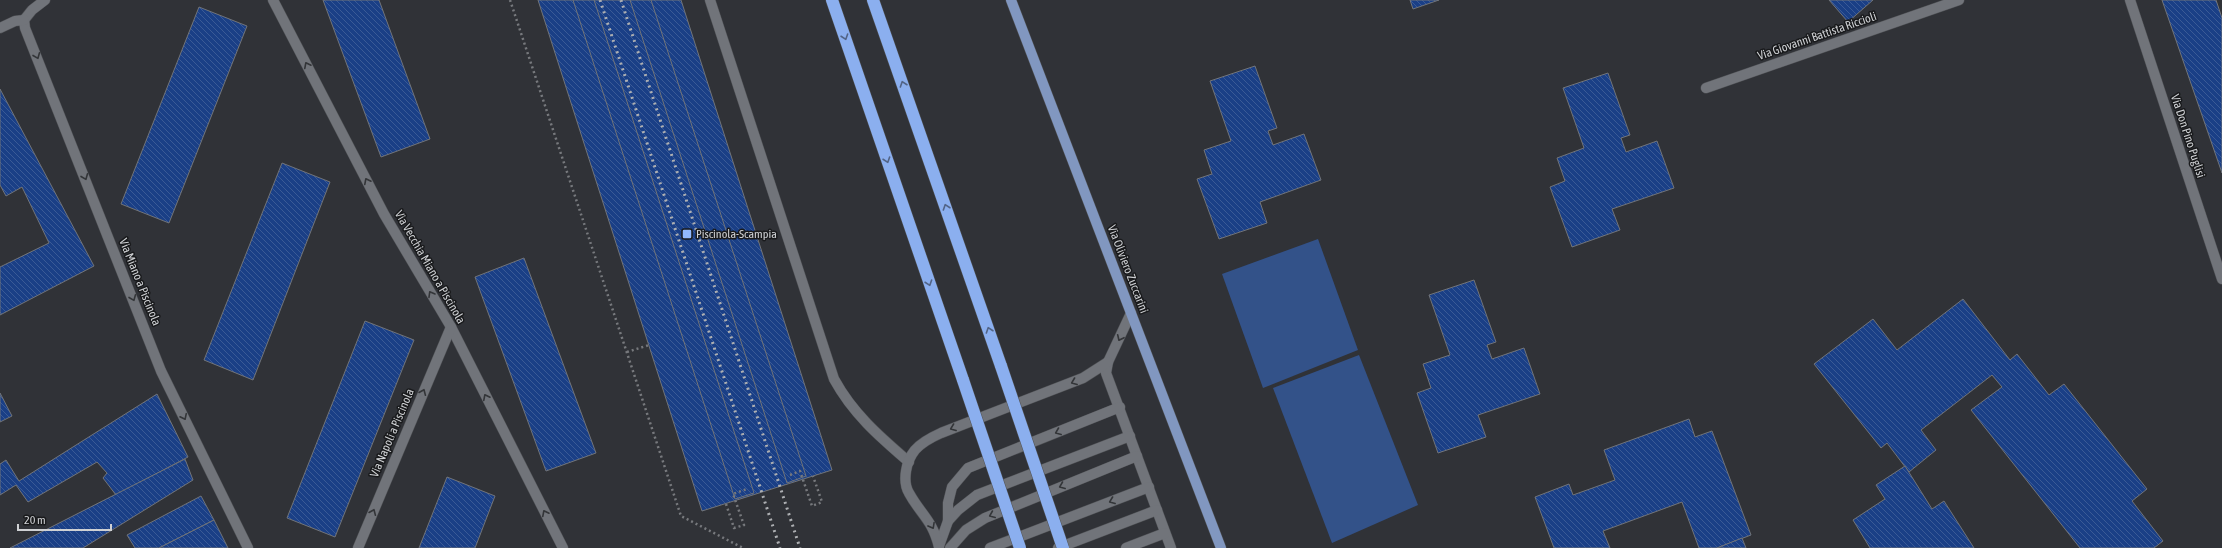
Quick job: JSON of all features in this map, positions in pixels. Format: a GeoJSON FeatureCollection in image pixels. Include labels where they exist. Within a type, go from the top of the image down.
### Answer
{"type":"FeatureCollection","features":[{"type":"Feature","properties":{"kind":"highway"},"geometry":{"type":"LineString","coordinates":[[832,0],[1020,548]]}},
{"type":"Feature","properties":{"kind":"highway"},"geometry":{"type":"LineString","coordinates":[[873,0],[1063,548]]}},
{"type":"Feature","properties":{"kind":"main road","name":"Via Oliviero Zuccarini"},"geometry":{"type":"LineString","coordinates":[[1011,0],[1222,548]]}},
{"type":"Feature","properties":{"kind":"street"},"geometry":{"type":"LineString","coordinates":[[0,28],[15,21],[24,20],[32,10],[45,0]]}},
{"type":"Feature","properties":{"kind":"street","name":"Via Vecchia Miano a Piscinola"},"geometry":{"type":"LineString","coordinates":[[273,0],[384,214],[451,328],[563,548]]}},
{"type":"Feature","properties":{"kind":"street"},"geometry":{"type":"LineString","coordinates":[[710,0],[834,380],[846,401],[862,420],[909,462]]}},
{"type":"Feature","properties":{"kind":"street","name":"Via Giovanni Battista Riccioli"},"geometry":{"type":"LineString","coordinates":[[1706,88],[1959,0]]}},
{"type":"Feature","properties":{"kind":"street","name":"Via Don Pino Puglisi"},"geometry":{"type":"LineString","coordinates":[[2130,0],[2222,279]]}},
{"type":"Feature","properties":{"kind":"street","name":"Via Miano a Piscinola"},"geometry":{"type":"LineString","coordinates":[[24,20],[25,28],[161,371],[248,548]]}},
{"type":"Feature","properties":{"kind":"street"},"geometry":{"type":"LineString","coordinates":[[1131,313],[1108,362],[1106,373],[1120,407],[1171,548]]}},
{"type":"Feature","properties":{"kind":"street","name":"Via Napoli a Piscinola"},"geometry":{"type":"LineString","coordinates":[[358,548],[451,328]]}},
{"type":"Feature","properties":{"kind":"street"},"geometry":{"type":"LineString","coordinates":[[939,547],[936,532],[930,521],[908,492],[905,478],[909,462],[915,450],[926,440],[941,433],[1083,378],[1108,362]]}},
{"type":"Feature","properties":{"kind":"street"},"geometry":{"type":"LineString","coordinates":[[939,547],[948,521],[948,502],[952,487],[968,468],[1120,407]]}},
{"type":"Feature","properties":{"kind":"street"},"geometry":{"type":"LineString","coordinates":[[948,521],[958,510],[977,495],[1130,436]]}},
{"type":"Feature","properties":{"kind":"street"},"geometry":{"type":"LineString","coordinates":[[950,548],[966,530],[985,518],[1138,456]]}},
{"type":"Feature","properties":{"kind":"street"},"geometry":{"type":"LineString","coordinates":[[990,548],[1148,487]]}},
{"type":"Feature","properties":{"kind":"street"},"geometry":{"type":"LineString","coordinates":[[1058,548],[1157,510]]}},
{"type":"Feature","properties":{"kind":"street"},"geometry":{"type":"LineString","coordinates":[[1126,548],[1165,533]]}},
{"type":"Feature","properties":{"kind":"path"},"geometry":{"type":"LineString","coordinates":[[510,0],[681,516],[743,548]]}},
{"type":"Feature","properties":{"kind":"path"},"geometry":{"type":"LineString","coordinates":[[627,352],[649,345]]}},
{"type":"Feature","properties":{"kind":"path"},"geometry":{"type":"LineString","coordinates":[[790,475],[800,471],[812,506],[822,502],[813,476]]}},
{"type":"Feature","properties":{"kind":"path"},"geometry":{"type":"LineString","coordinates":[[726,504],[734,528],[744,525],[733,494],[747,489]]}},
{"type":"Feature","properties":{"kind":"shaded area"},"geometry":{"type":"Polygon","coordinates":[[[1318,239],[1358,350],[1263,388],[1222,274],[1318,239]]]}},
{"type":"Feature","properties":{"kind":"shaded area"},"geometry":{"type":"Polygon","coordinates":[[[1359,355],[1418,505],[1332,543],[1273,388],[1359,355]]]}},
{"type":"Feature","properties":{"kind":"building"},"geometry":{"type":"Polygon","coordinates":[[[323,0],[379,0],[430,139],[381,157],[323,0]]]}},
{"type":"Feature","properties":{"kind":"building"},"geometry":{"type":"Polygon","coordinates":[[[538,0],[681,0],[832,470],[702,511],[538,0]]]}},
{"type":"Feature","properties":{"kind":"building"},"geometry":{"type":"Polygon","coordinates":[[[573,0],[594,0],[754,493],[735,499],[573,0]]]}},
{"type":"Feature","properties":{"kind":"building"},"geometry":{"type":"Polygon","coordinates":[[[630,0],[651,0],[806,476],[787,483],[630,0]]]}},
{"type":"Feature","properties":{"kind":"building"},"geometry":{"type":"Polygon","coordinates":[[[1410,0],[1439,0],[1413,9],[1410,0]]]}},
{"type":"Feature","properties":{"kind":"building"},"geometry":{"type":"Polygon","coordinates":[[[1829,0],[1873,0],[1848,22],[1829,0]]]}},
{"type":"Feature","properties":{"kind":"building"},"geometry":{"type":"Polygon","coordinates":[[[2162,0],[2216,0],[2222,18],[2222,173],[2162,0]]]}},
{"type":"Feature","properties":{"kind":"building"},"geometry":{"type":"Polygon","coordinates":[[[199,7],[247,26],[169,223],[121,204],[199,7]]]}},
{"type":"Feature","properties":{"kind":"building"},"geometry":{"type":"Polygon","coordinates":[[[1255,66],[1277,128],[1268,131],[1273,145],[1304,134],[1321,180],[1260,202],[1267,223],[1219,239],[1197,179],[1212,174],[1204,150],[1231,141],[1210,81],[1255,66]]]}},
{"type":"Feature","properties":{"kind":"building"},"geometry":{"type":"Polygon","coordinates":[[[1608,73],[1630,135],[1621,138],[1626,152],[1657,141],[1674,188],[1612,209],[1620,230],[1572,247],[1550,187],[1565,181],[1557,158],[1584,148],[1563,88],[1608,73]]]}},
{"type":"Feature","properties":{"kind":"building"},"geometry":{"type":"Polygon","coordinates":[[[0,89],[94,266],[0,315],[0,267],[49,243],[22,187],[6,196],[0,185],[0,89]]]}},
{"type":"Feature","properties":{"kind":"building"},"geometry":{"type":"Polygon","coordinates":[[[282,163],[330,182],[253,380],[204,360],[282,163]]]}},
{"type":"Feature","properties":{"kind":"building"},"geometry":{"type":"Polygon","coordinates":[[[524,258],[596,453],[546,471],[475,277],[524,258]]]}},
{"type":"Feature","properties":{"kind":"building"},"geometry":{"type":"Polygon","coordinates":[[[1474,280],[1496,342],[1487,345],[1492,359],[1524,348],[1540,394],[1478,415],[1486,437],[1438,453],[1417,393],[1431,388],[1423,364],[1450,355],[1429,295],[1474,280]]]}},
{"type":"Feature","properties":{"kind":"building"},"geometry":{"type":"Polygon","coordinates":[[[1963,299],[2010,360],[2017,354],[2049,395],[2064,384],[2147,489],[2132,501],[2163,541],[2154,548],[2080,548],[1971,410],[2002,387],[1992,375],[1921,430],[1936,450],[1909,472],[1887,443],[1881,448],[1814,364],[1873,319],[1897,350],[1963,299]]]}},
{"type":"Feature","properties":{"kind":"building"},"geometry":{"type":"Polygon","coordinates":[[[365,321],[414,340],[335,537],[287,518],[365,321]]]}},
{"type":"Feature","properties":{"kind":"building"},"geometry":{"type":"Polygon","coordinates":[[[0,393],[12,416],[0,422],[0,393]]]}},
{"type":"Feature","properties":{"kind":"building"},"geometry":{"type":"Polygon","coordinates":[[[157,394],[188,457],[116,495],[103,478],[107,473],[97,462],[28,502],[16,485],[0,495],[0,464],[6,460],[19,481],[157,394]]]}},
{"type":"Feature","properties":{"kind":"building"},"geometry":{"type":"Polygon","coordinates":[[[1689,419],[1695,437],[1712,431],[1751,535],[1717,548],[1699,548],[1682,502],[1603,531],[1610,548],[1554,548],[1535,497],[1569,484],[1573,495],[1615,480],[1604,450],[1689,419]]]}},
{"type":"Feature","properties":{"kind":"building"},"geometry":{"type":"Polygon","coordinates":[[[185,459],[193,480],[83,548],[10,548],[185,459]]]}},
{"type":"Feature","properties":{"kind":"building"},"geometry":{"type":"Polygon","coordinates":[[[1905,466],[1932,509],[1944,501],[1974,548],[1870,548],[1853,520],[1885,499],[1876,485],[1905,466]]]}},
{"type":"Feature","properties":{"kind":"building"},"geometry":{"type":"Polygon","coordinates":[[[447,477],[495,496],[475,548],[419,548],[447,477]]]}},
{"type":"Feature","properties":{"kind":"building"},"geometry":{"type":"Polygon","coordinates":[[[201,496],[214,520],[159,548],[135,548],[127,535],[201,496]]]}},
{"type":"Feature","properties":{"kind":"building"},"geometry":{"type":"Polygon","coordinates":[[[214,520],[228,548],[159,548],[214,520]]]}},
{"type":"Feature","properties":{"kind":"building"},"geometry":{"type":"Polygon","coordinates":[[[1742,538],[1746,548],[1717,548],[1742,538]]]}},
{"type":"Feature","properties":{"kind":"railway"},"geometry":{"type":"LineString","coordinates":[[600,0],[780,548]]}},
{"type":"Feature","properties":{"kind":"railway"},"geometry":{"type":"LineString","coordinates":[[621,0],[800,548]]}},
{"type":"Feature","properties":{"kind":"place","name":"Piscinola-Scampia"},"geometry":{"type":"Point","coordinates":[687,234]}}]}
